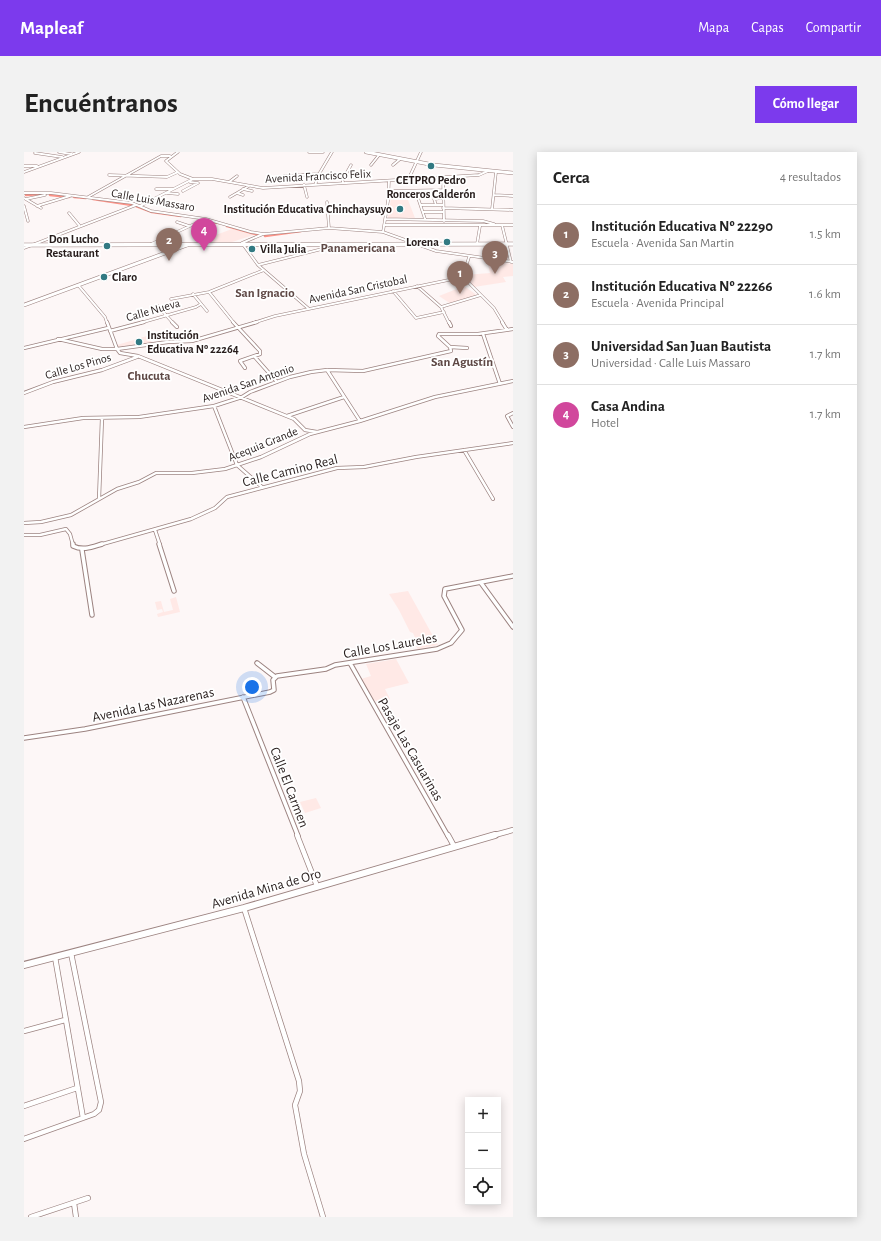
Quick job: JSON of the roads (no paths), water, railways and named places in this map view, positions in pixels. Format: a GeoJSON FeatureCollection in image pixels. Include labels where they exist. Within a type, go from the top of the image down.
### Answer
{"type":"FeatureCollection","features":[{"type":"Feature","properties":{"kind":"highway"},"geometry":{"type":"LineString","coordinates":[[24,247],[30,245],[513,244]]}},
{"type":"Feature","properties":{"kind":"main road"},"geometry":{"type":"LineString","coordinates":[[368,152],[448,167],[513,173]]}},
{"type":"Feature","properties":{"kind":"main road"},"geometry":{"type":"LineString","coordinates":[[24,305],[186,245]]}},
{"type":"Feature","properties":{"kind":"street"},"geometry":{"type":"LineString","coordinates":[[30,155],[39,152]]}},
{"type":"Feature","properties":{"kind":"street"},"geometry":{"type":"LineString","coordinates":[[52,156],[60,152],[72,154]]}},
{"type":"Feature","properties":{"kind":"street"},"geometry":{"type":"LineString","coordinates":[[24,172],[79,152]]}},
{"type":"Feature","properties":{"kind":"street"},"geometry":{"type":"LineString","coordinates":[[178,152],[170,156],[166,161],[178,172],[193,179]]}},
{"type":"Feature","properties":{"kind":"street"},"geometry":{"type":"LineString","coordinates":[[309,152],[323,152]]}},
{"type":"Feature","properties":{"kind":"street"},"geometry":{"type":"LineString","coordinates":[[315,185],[319,174],[332,152]]}},
{"type":"Feature","properties":{"kind":"street"},"geometry":{"type":"LineString","coordinates":[[366,156],[368,152]]}},
{"type":"Feature","properties":{"kind":"street"},"geometry":{"type":"LineString","coordinates":[[409,178],[415,162],[421,152]]}},
{"type":"Feature","properties":{"kind":"street"},"geometry":{"type":"LineString","coordinates":[[35,153],[63,158]]}},
{"type":"Feature","properties":{"kind":"street"},"geometry":{"type":"LineString","coordinates":[[372,165],[379,155]]}},
{"type":"Feature","properties":{"kind":"street"},"geometry":{"type":"LineString","coordinates":[[87,197],[161,156],[170,156]]}},
{"type":"Feature","properties":{"kind":"street"},"geometry":{"type":"LineString","coordinates":[[394,165],[400,159]]}},
{"type":"Feature","properties":{"kind":"street"},"geometry":{"type":"LineString","coordinates":[[344,183],[342,176],[346,174],[351,165]]}},
{"type":"Feature","properties":{"kind":"street"},"geometry":{"type":"LineString","coordinates":[[24,166],[38,167]]}},
{"type":"Feature","properties":{"kind":"street","name":"Avenida Francisco Felix"},"geometry":{"type":"LineString","coordinates":[[193,179],[212,179],[263,188],[389,181],[409,178],[443,178],[479,175],[488,171]]}},
{"type":"Feature","properties":{"kind":"street"},"geometry":{"type":"LineString","coordinates":[[109,175],[168,177],[178,172]]}},
{"type":"Feature","properties":{"kind":"street"},"geometry":{"type":"LineString","coordinates":[[492,209],[496,172]]}},
{"type":"Feature","properties":{"kind":"street"},"geometry":{"type":"LineString","coordinates":[[284,176],[319,174]]}},
{"type":"Feature","properties":{"kind":"street"},"geometry":{"type":"LineString","coordinates":[[229,182],[236,176]]}},
{"type":"Feature","properties":{"kind":"street"},"geometry":{"type":"LineString","coordinates":[[443,178],[443,212],[445,225]]}},
{"type":"Feature","properties":{"kind":"street"},"geometry":{"type":"LineString","coordinates":[[140,206],[193,179]]}},
{"type":"Feature","properties":{"kind":"street"},"geometry":{"type":"LineString","coordinates":[[383,232],[389,181]]}},
{"type":"Feature","properties":{"kind":"street"},"geometry":{"type":"LineString","coordinates":[[183,191],[198,183],[188,182]]}},
{"type":"Feature","properties":{"kind":"street"},"geometry":{"type":"LineString","coordinates":[[230,197],[249,186]]}},
{"type":"Feature","properties":{"kind":"street"},"geometry":{"type":"LineString","coordinates":[[304,186],[306,197]]}},
{"type":"Feature","properties":{"kind":"street"},"geometry":{"type":"LineString","coordinates":[[156,189],[174,189]]}},
{"type":"Feature","properties":{"kind":"street"},"geometry":{"type":"LineString","coordinates":[[243,190],[252,191]]}},
{"type":"Feature","properties":{"kind":"street"},"geometry":{"type":"LineString","coordinates":[[389,191],[443,190]]}},
{"type":"Feature","properties":{"kind":"street"},"geometry":{"type":"LineString","coordinates":[[24,193],[25,198],[41,208]]}},
{"type":"Feature","properties":{"kind":"street","name":"Calle Luis Massaro"},"geometry":{"type":"LineString","coordinates":[[24,193],[51,193],[136,205],[151,211],[206,219],[251,232],[264,234],[329,228],[383,232],[436,251],[469,257],[512,262]]}},
{"type":"Feature","properties":{"kind":"street"},"geometry":{"type":"LineString","coordinates":[[25,198],[51,193]]}},
{"type":"Feature","properties":{"kind":"street"},"geometry":{"type":"LineString","coordinates":[[167,193],[178,194]]}},
{"type":"Feature","properties":{"kind":"street"},"geometry":{"type":"LineString","coordinates":[[237,193],[243,195]]}},
{"type":"Feature","properties":{"kind":"street"},"geometry":{"type":"LineString","coordinates":[[494,195],[513,196]]}},
{"type":"Feature","properties":{"kind":"street"},"geometry":{"type":"LineString","coordinates":[[37,206],[73,196]]}},
{"type":"Feature","properties":{"kind":"street"},"geometry":{"type":"LineString","coordinates":[[418,198],[425,219]]}},
{"type":"Feature","properties":{"kind":"street"},"geometry":{"type":"LineString","coordinates":[[436,205],[434,199],[443,198]]}},
{"type":"Feature","properties":{"kind":"street"},"geometry":{"type":"LineString","coordinates":[[328,202],[329,228]]}},
{"type":"Feature","properties":{"kind":"street"},"geometry":{"type":"LineString","coordinates":[[30,245],[79,225],[136,205]]}},
{"type":"Feature","properties":{"kind":"street"},"geometry":{"type":"LineString","coordinates":[[421,205],[513,210]]}},
{"type":"Feature","properties":{"kind":"street"},"geometry":{"type":"LineString","coordinates":[[24,208],[28,221]]}},
{"type":"Feature","properties":{"kind":"street"},"geometry":{"type":"LineString","coordinates":[[423,212],[443,212]]}},
{"type":"Feature","properties":{"kind":"street"},"geometry":{"type":"LineString","coordinates":[[69,213],[79,225]]}},
{"type":"Feature","properties":{"kind":"street"},"geometry":{"type":"LineString","coordinates":[[149,245],[206,219]]}},
{"type":"Feature","properties":{"kind":"street"},"geometry":{"type":"LineString","coordinates":[[385,219],[425,219],[490,222],[494,224]]}},
{"type":"Feature","properties":{"kind":"street"},"geometry":{"type":"LineString","coordinates":[[177,222],[189,226]]}},
{"type":"Feature","properties":{"kind":"street"},"geometry":{"type":"LineString","coordinates":[[384,225],[502,225]]}},
{"type":"Feature","properties":{"kind":"street"},"geometry":{"type":"LineString","coordinates":[[445,225],[513,225]]}},
{"type":"Feature","properties":{"kind":"street"},"geometry":{"type":"LineString","coordinates":[[502,225],[508,241],[507,244],[512,262]]}},
{"type":"Feature","properties":{"kind":"street"},"geometry":{"type":"LineString","coordinates":[[477,244],[480,226]]}},
{"type":"Feature","properties":{"kind":"street"},"geometry":{"type":"LineString","coordinates":[[264,234],[246,240],[242,243],[258,265],[309,308]]}},
{"type":"Feature","properties":{"kind":"street"},"geometry":{"type":"LineString","coordinates":[[258,265],[340,244]]}},
{"type":"Feature","properties":{"kind":"street"},"geometry":{"type":"LineString","coordinates":[[469,257],[463,277],[494,308],[507,330]]}},
{"type":"Feature","properties":{"kind":"street"},"geometry":{"type":"LineString","coordinates":[[171,299],[209,292],[264,270]]}},
{"type":"Feature","properties":{"kind":"street","name":"Avenida San Cristobal"},"geometry":{"type":"LineString","coordinates":[[117,349],[168,342],[189,342],[274,316],[463,277]]}},
{"type":"Feature","properties":{"kind":"street"},"geometry":{"type":"LineString","coordinates":[[78,285],[105,317],[108,328],[120,353],[138,356],[242,397],[294,419],[301,428],[318,432]]}},
{"type":"Feature","properties":{"kind":"street"},"geometry":{"type":"LineString","coordinates":[[417,286],[440,307],[451,326]]}},
{"type":"Feature","properties":{"kind":"street"},"geometry":{"type":"LineString","coordinates":[[393,291],[416,318],[444,312]]}},
{"type":"Feature","properties":{"kind":"street"},"geometry":{"type":"LineString","coordinates":[[209,292],[238,328],[260,351],[260,354],[240,361],[245,368]]}},
{"type":"Feature","properties":{"kind":"street"},"geometry":{"type":"LineString","coordinates":[[193,294],[207,311]]}},
{"type":"Feature","properties":{"kind":"street"},"geometry":{"type":"LineString","coordinates":[[440,307],[481,295]]}},
{"type":"Feature","properties":{"kind":"street","name":"Calle Nueva"},"geometry":{"type":"LineString","coordinates":[[110,331],[196,307],[201,304]]}},
{"type":"Feature","properties":{"kind":"street"},"geometry":{"type":"LineString","coordinates":[[158,306],[177,328]]}},
{"type":"Feature","properties":{"kind":"street"},"geometry":{"type":"LineString","coordinates":[[24,348],[108,328]]}},
{"type":"Feature","properties":{"kind":"street"},"geometry":{"type":"LineString","coordinates":[[451,349],[438,336],[440,334],[483,334],[513,329]]}},
{"type":"Feature","properties":{"kind":"street"},"geometry":{"type":"LineString","coordinates":[[483,334],[500,384]]}},
{"type":"Feature","properties":{"kind":"street"},"geometry":{"type":"LineString","coordinates":[[58,339],[102,349],[117,349]]}},
{"type":"Feature","properties":{"kind":"street","name":"Avenida San Antonio"},"geometry":{"type":"LineString","coordinates":[[24,427],[83,418],[138,417],[214,406],[242,397],[250,392],[277,382],[311,372],[327,370],[363,372],[451,349],[468,348]]}},
{"type":"Feature","properties":{"kind":"street","name":"Calle Los Pinos"},"geometry":{"type":"LineString","coordinates":[[24,393],[53,382],[102,370],[138,356]]}},
{"type":"Feature","properties":{"kind":"street"},"geometry":{"type":"LineString","coordinates":[[254,356],[277,382]]}},
{"type":"Feature","properties":{"kind":"street"},"geometry":{"type":"LineString","coordinates":[[327,370],[360,421]]}},
{"type":"Feature","properties":{"kind":"street","name":"Acequia Grande"},"geometry":{"type":"LineString","coordinates":[[24,523],[41,522],[71,515],[85,509],[117,489],[139,482],[156,473],[192,473],[216,470],[237,465],[261,457],[318,432],[360,421],[435,397],[513,381]]}},
{"type":"Feature","properties":{"kind":"street"},"geometry":{"type":"LineString","coordinates":[[287,416],[344,397]]}},
{"type":"Feature","properties":{"kind":"street"},"geometry":{"type":"LineString","coordinates":[[214,406],[237,465],[262,487]]}},
{"type":"Feature","properties":{"kind":"street"},"geometry":{"type":"LineString","coordinates":[[513,413],[507,416],[513,428]]}},
{"type":"Feature","properties":{"kind":"street"},"geometry":{"type":"LineString","coordinates":[[99,499],[102,418]]}},
{"type":"Feature","properties":{"kind":"street","name":"Calle Camino Real"},"geometry":{"type":"LineString","coordinates":[[82,550],[191,519],[215,508],[227,497],[337,468],[364,467],[416,457],[513,443]]}},
{"type":"Feature","properties":{"kind":"street"},"geometry":{"type":"LineString","coordinates":[[464,450],[493,499]]}},
{"type":"Feature","properties":{"kind":"street"},"geometry":{"type":"LineString","coordinates":[[24,535],[40,535],[60,529],[66,529],[70,534],[73,546],[82,550],[92,615]]}},
{"type":"Feature","properties":{"kind":"street"},"geometry":{"type":"LineString","coordinates":[[155,530],[174,591]]}},
{"type":"Feature","properties":{"kind":"street","name":"Calle Los Laureles"},"geometry":{"type":"LineString","coordinates":[[274,678],[326,669],[335,665],[448,646],[462,630],[444,596],[444,591],[448,588],[513,576]]}},
{"type":"Feature","properties":{"kind":"street"},"geometry":{"type":"LineString","coordinates":[[481,583],[513,627]]}},
{"type":"Feature","properties":{"kind":"street"},"geometry":{"type":"LineString","coordinates":[[257,663],[274,678]]}},
{"type":"Feature","properties":{"kind":"street","name":"Pasaje Las Casuarinas"},"geometry":{"type":"LineString","coordinates":[[350,663],[454,846]]}},
{"type":"Feature","properties":{"kind":"street","name":"Avenida Las Nazarenas"},"geometry":{"type":"LineString","coordinates":[[24,738],[85,729],[273,691],[275,688],[274,678]]}},
{"type":"Feature","properties":{"kind":"street","name":"Calle El Carmen"},"geometry":{"type":"LineString","coordinates":[[243,697],[317,886]]}},
{"type":"Feature","properties":{"kind":"street","name":"Avenida Mina de Oro"},"geometry":{"type":"LineString","coordinates":[[24,964],[244,908],[513,830]]}},
{"type":"Feature","properties":{"kind":"street"},"geometry":{"type":"LineString","coordinates":[[244,908],[299,1081],[300,1091],[295,1106],[304,1154],[323,1217]]}},
{"type":"Feature","properties":{"kind":"street"},"geometry":{"type":"LineString","coordinates":[[24,1139],[97,1112],[101,1104],[70,953]]}},
{"type":"Feature","properties":{"kind":"street"},"geometry":{"type":"LineString","coordinates":[[54,957],[83,1118]]}},
{"type":"Feature","properties":{"kind":"street"},"geometry":{"type":"LineString","coordinates":[[24,1031],[65,1020]]}},
{"type":"Feature","properties":{"kind":"street"},"geometry":{"type":"LineString","coordinates":[[24,1106],[77,1088]]}},
{"type":"Feature","properties":{"kind":"street"},"geometry":{"type":"LineString","coordinates":[[31,1217],[88,1198]]}},
{"type":"Feature","properties":{"kind":"street"},"geometry":{"type":"LineString","coordinates":[[74,1203],[76,1217]]}},
{"type":"Feature","properties":{"kind":"waterway"},"geometry":{"type":"LineString","coordinates":[[26,195],[43,194]]}},
{"type":"Feature","properties":{"kind":"waterway"},"geometry":{"type":"LineString","coordinates":[[50,195],[69,197]]}},
{"type":"Feature","properties":{"kind":"waterway"},"geometry":{"type":"LineString","coordinates":[[74,197],[86,198]]}},
{"type":"Feature","properties":{"kind":"waterway"},"geometry":{"type":"LineString","coordinates":[[93,199],[132,205]]}},
{"type":"Feature","properties":{"kind":"waterway"},"geometry":{"type":"LineString","coordinates":[[136,206],[152,212],[181,216]]}},
{"type":"Feature","properties":{"kind":"waterway"},"geometry":{"type":"LineString","coordinates":[[205,221],[219,223]]}},
{"type":"Feature","properties":{"kind":"waterway"},"geometry":{"type":"LineString","coordinates":[[227,226],[259,235]]}},
{"type":"Feature","properties":{"kind":"waterway"},"geometry":{"type":"LineString","coordinates":[[265,236],[301,231]]}},
{"type":"Feature","properties":{"kind":"place","name":"CETPRO Pedro Ronceros Calderón"},"geometry":{"type":"Point","coordinates":[431,166]}},
{"type":"Feature","properties":{"kind":"place","name":"Institución Educativa Chinchaysuyo"},"geometry":{"type":"Point","coordinates":[400,209]}},
{"type":"Feature","properties":{"kind":"place","name":"Lorena"},"geometry":{"type":"Point","coordinates":[447,242]}},
{"type":"Feature","properties":{"kind":"place","name":"Don Lucho Restaurant"},"geometry":{"type":"Point","coordinates":[107,246]}},
{"type":"Feature","properties":{"kind":"place","name":"Villa Julia"},"geometry":{"type":"Point","coordinates":[252,249]}},
{"type":"Feature","properties":{"kind":"place","name":"Casa Andina"},"geometry":{"type":"Point","coordinates":[204,251]}},
{"type":"Feature","properties":{"kind":"place","name":"Institución Educativa Nº 22266"},"geometry":{"type":"Point","coordinates":[169,261]}},
{"type":"Feature","properties":{"kind":"place","name":"Universidad San Juan Bautista"},"geometry":{"type":"Point","coordinates":[495,274]}},
{"type":"Feature","properties":{"kind":"place","name":"Claro"},"geometry":{"type":"Point","coordinates":[104,277]}},
{"type":"Feature","properties":{"kind":"place","name":"Institución Educativa Nº 22290"},"geometry":{"type":"Point","coordinates":[460,294]}},
{"type":"Feature","properties":{"kind":"place","name":"Institución Educativa Nº 22264"},"geometry":{"type":"Point","coordinates":[139,342]}},
{"type":"Feature","properties":{"kind":"district","name":"Panamericana"},"geometry":{"type":"Point","coordinates":[358,247]}},
{"type":"Feature","properties":{"kind":"district","name":"San Ignacio"},"geometry":{"type":"Point","coordinates":[265,292]}},
{"type":"Feature","properties":{"kind":"district","name":"San Agustín"},"geometry":{"type":"Point","coordinates":[462,361]}},
{"type":"Feature","properties":{"kind":"district","name":"Chucuta"},"geometry":{"type":"Point","coordinates":[149,375]}}]}
